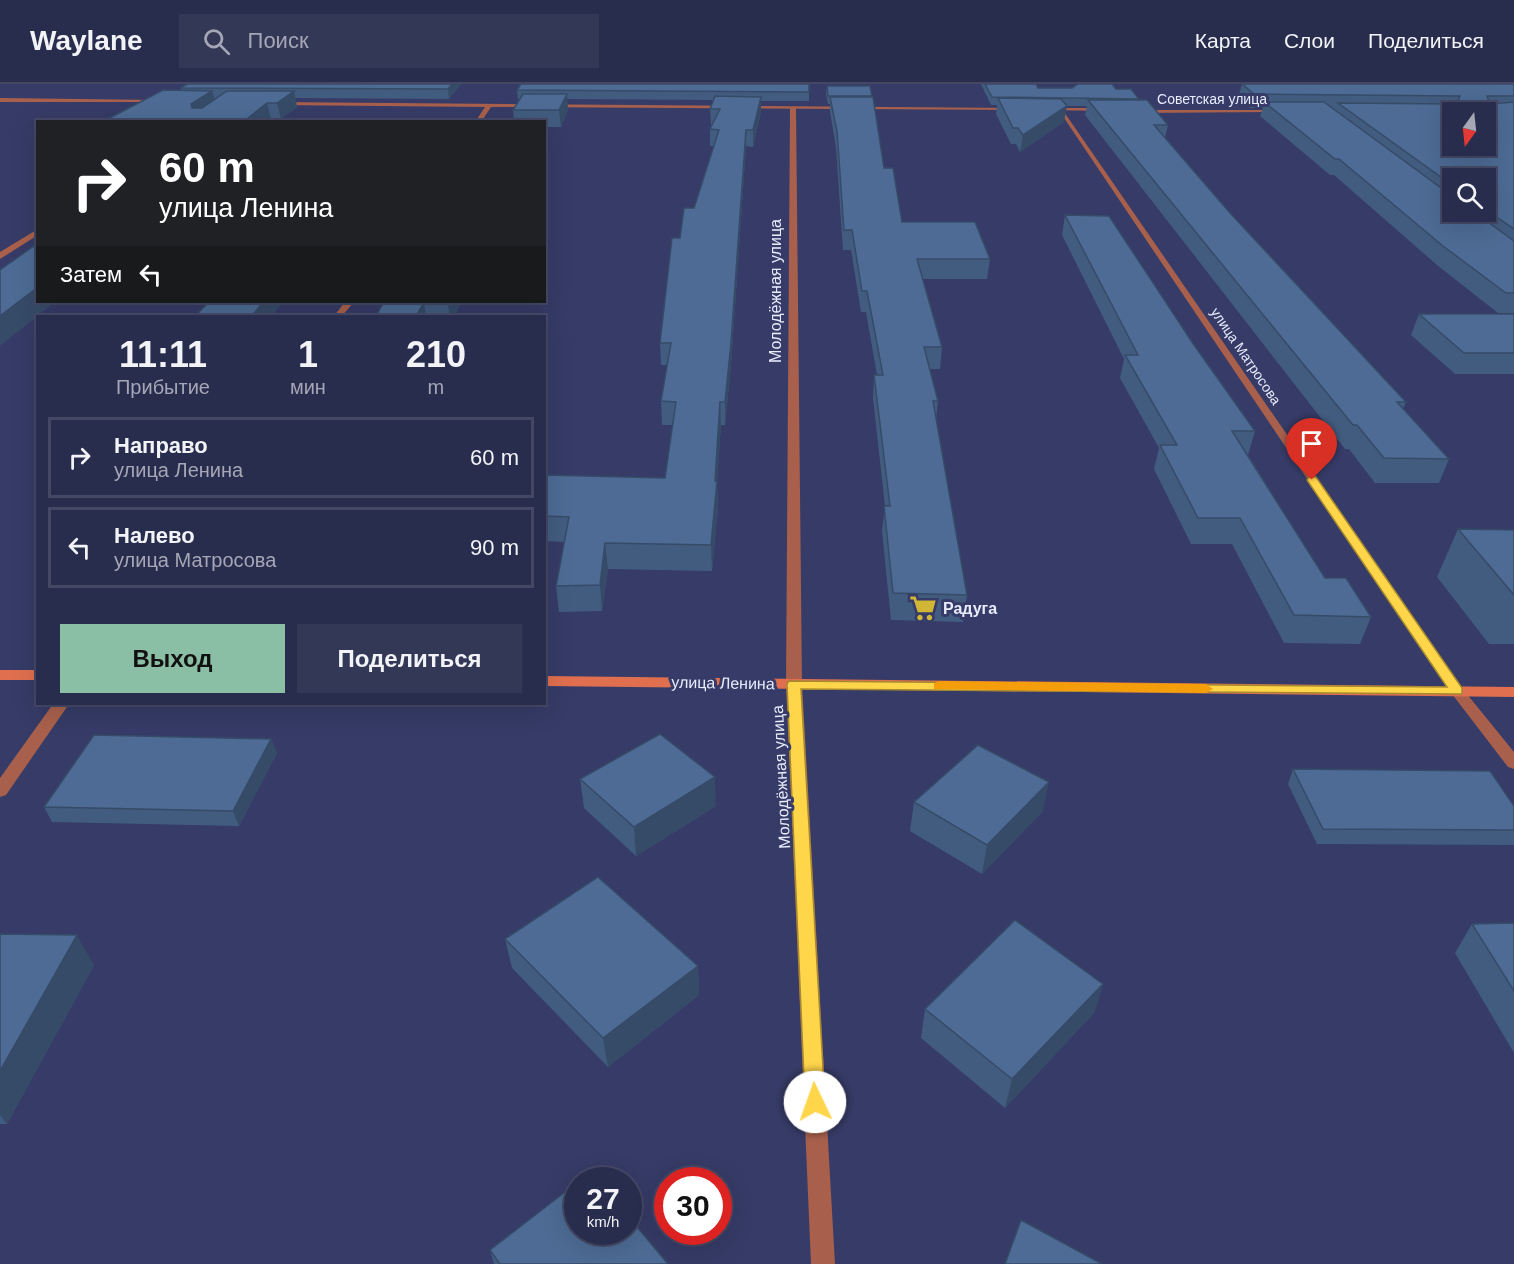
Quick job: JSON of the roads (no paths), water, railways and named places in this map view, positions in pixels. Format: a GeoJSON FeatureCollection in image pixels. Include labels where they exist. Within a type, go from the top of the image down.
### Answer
{"type":"FeatureCollection","features":[{"type":"Feature","properties":{"kind":"main road"},"geometry":{"type":"LineString","coordinates":[[0,675],[36,675]]}},
{"type":"Feature","properties":{"kind":"main road","name":"улица Ленина"},"geometry":{"type":"LineString","coordinates":[[546,681],[1514,692]]}},
{"type":"Feature","properties":{"kind":"street"},"geometry":{"type":"LineString","coordinates":[[0,100],[168,102]]}},
{"type":"Feature","properties":{"kind":"street"},"geometry":{"type":"LineString","coordinates":[[264,103],[1025,110]]}},
{"type":"Feature","properties":{"kind":"street"},"geometry":{"type":"LineString","coordinates":[[479,120],[489,106]]}},
{"type":"Feature","properties":{"kind":"street","name":"Молодёжная улица"},"geometry":{"type":"LineString","coordinates":[[793,108],[794,684],[824,1264]]}},
{"type":"Feature","properties":{"kind":"street"},"geometry":{"type":"LineString","coordinates":[[1036,110],[1119,111]]}},
{"type":"Feature","properties":{"kind":"street","name":"улица Матросова"},"geometry":{"type":"LineString","coordinates":[[1060,110],[1457,691],[1514,763]]}},
{"type":"Feature","properties":{"kind":"street","name":"Советская улица"},"geometry":{"type":"LineString","coordinates":[[1131,111],[1285,112]]}},
{"type":"Feature","properties":{"kind":"street"},"geometry":{"type":"LineString","coordinates":[[0,256],[36,232]]}},
{"type":"Feature","properties":{"kind":"street"},"geometry":{"type":"LineString","coordinates":[[0,791],[60,705]]}},
{"type":"Feature","properties":{"kind":"place","name":"Радуга"},"geometry":{"type":"Point","coordinates":[923,608]}}]}
